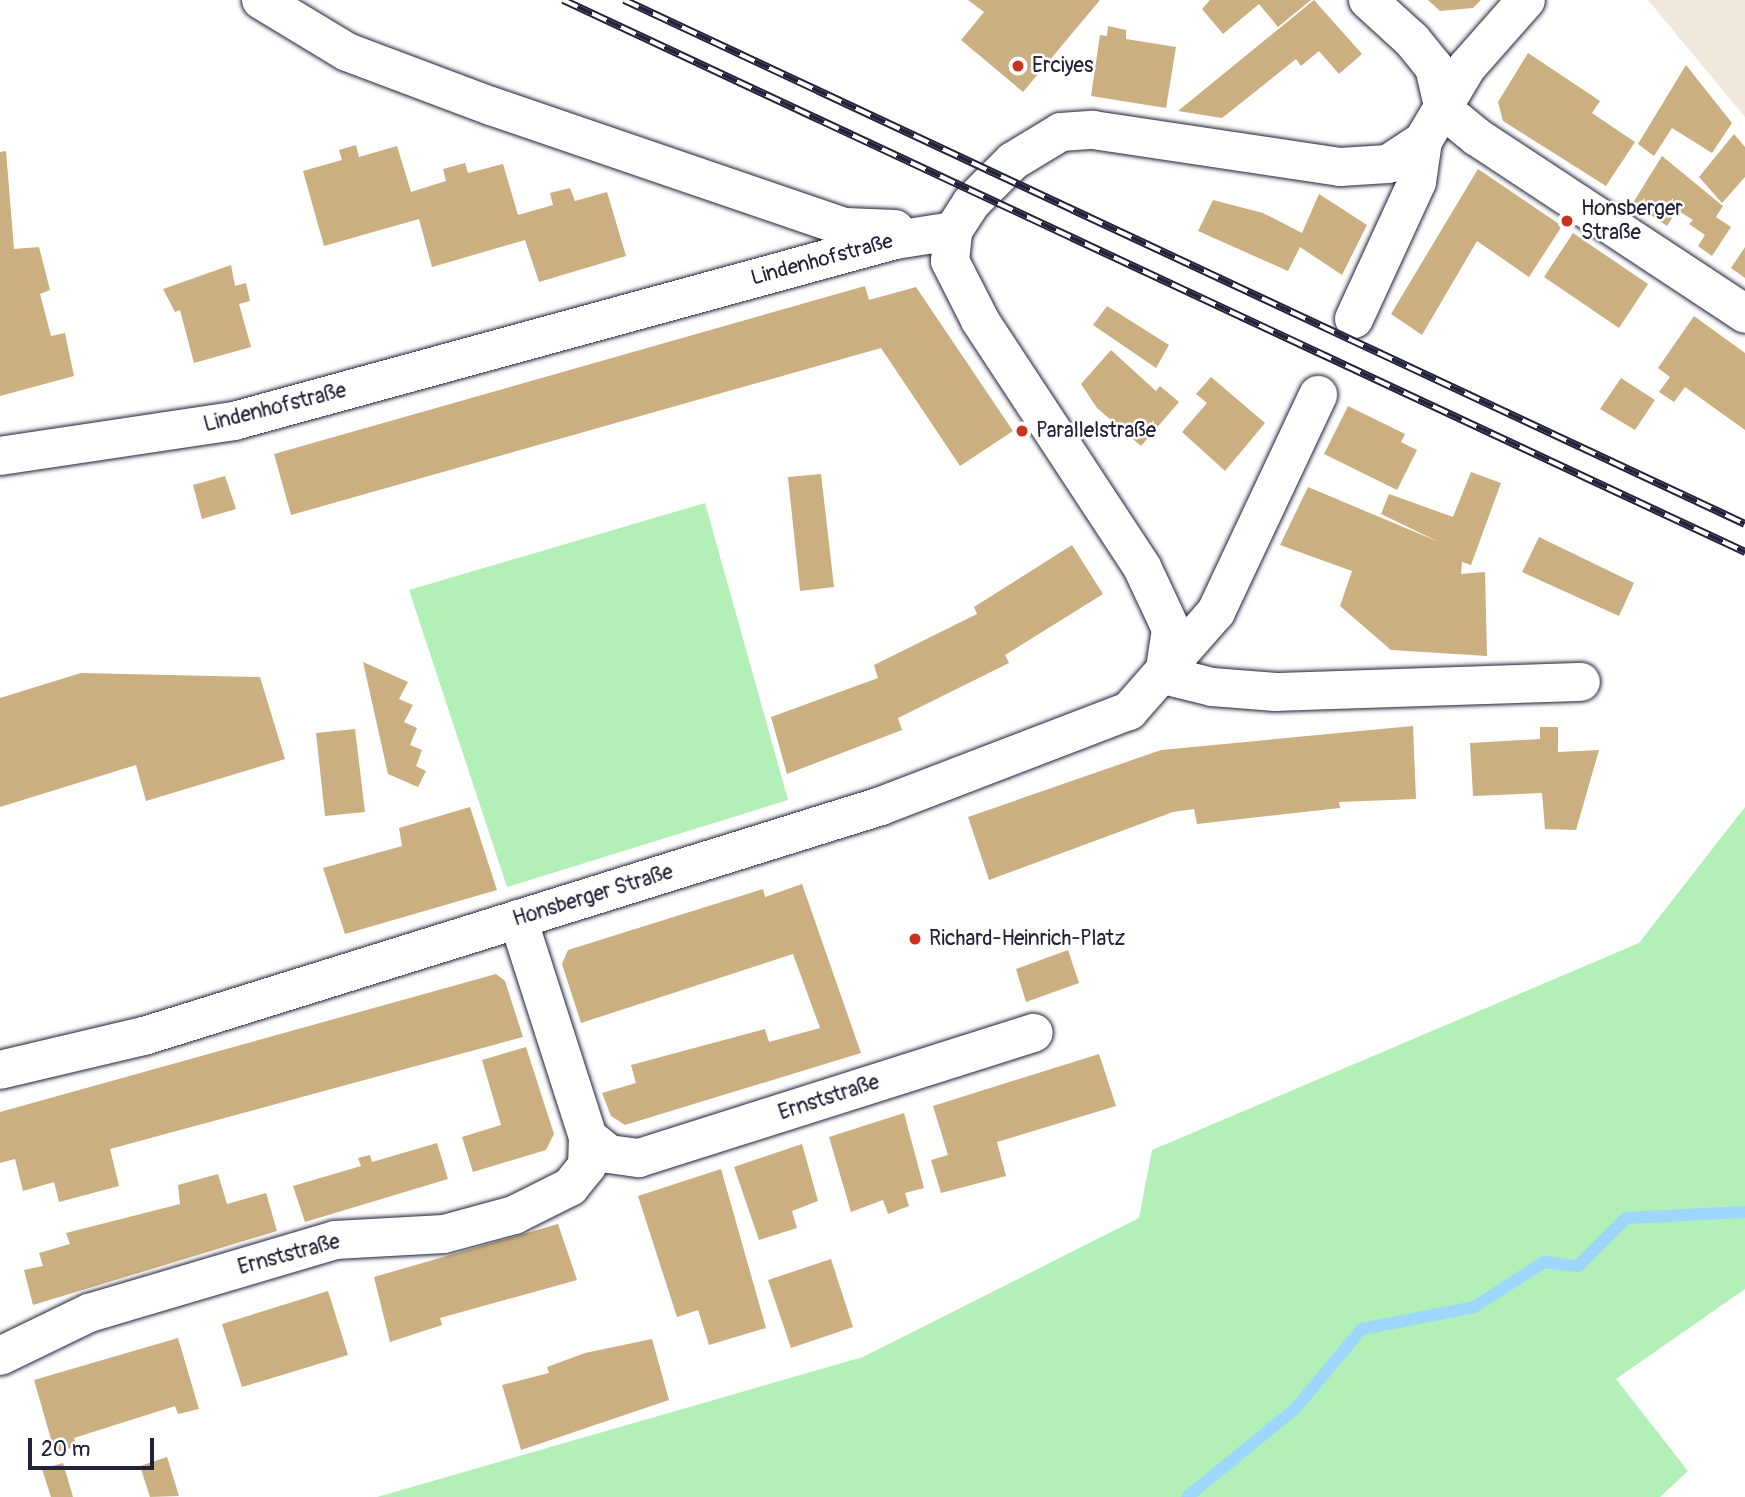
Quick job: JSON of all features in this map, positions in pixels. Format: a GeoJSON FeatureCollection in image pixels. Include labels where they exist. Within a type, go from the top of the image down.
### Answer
{"type":"FeatureCollection","features":[{"type":"Feature","properties":{"kind":"street"},"geometry":{"type":"LineString","coordinates":[[1368,0],[1434,67],[1444,110],[1745,314]]}},
{"type":"Feature","properties":{"kind":"street"},"geometry":{"type":"LineString","coordinates":[[1526,0],[1466,67],[1444,110],[1423,141],[1388,164],[1340,167],[1093,130],[1061,132],[1013,160],[971,203],[953,231],[950,261],[981,320],[1142,567],[1171,629],[1164,675],[1212,687],[1276,692],[1581,682]]}},
{"type":"Feature","properties":{"kind":"street","name":"Lindenhofstraße"},"geometry":{"type":"LineString","coordinates":[[273,5],[347,51],[845,227],[953,231]]}},
{"type":"Feature","properties":{"kind":"street"},"geometry":{"type":"LineString","coordinates":[[1354,319],[1417,182],[1423,141]]}},
{"type":"Feature","properties":{"kind":"street","name":"Lindenhofstraße"},"geometry":{"type":"LineString","coordinates":[[0,456],[234,421],[895,240],[953,231]]}},
{"type":"Feature","properties":{"kind":"street","name":"Honsberger Straße"},"geometry":{"type":"LineString","coordinates":[[0,1070],[144,1035],[881,806],[1091,730],[1129,711],[1164,675],[1216,612],[1318,395]]}},
{"type":"Feature","properties":{"kind":"street","name":"Ernststraße"},"geometry":{"type":"LineString","coordinates":[[0,1356],[89,1313],[335,1240],[444,1234],[514,1215],[570,1187],[587,1166],[588,1136],[518,919]]}},
{"type":"Feature","properties":{"kind":"street","name":"Ernststraße"},"geometry":{"type":"LineString","coordinates":[[588,1136],[609,1154],[639,1158],[1034,1033]]}},
{"type":"Feature","properties":{"kind":"shaded area"},"geometry":{"type":"Polygon","coordinates":[[[1648,0],[1745,0],[1745,117],[1648,0]]]}},
{"type":"Feature","properties":{"kind":"green space"},"geometry":{"type":"Polygon","coordinates":[[[705,503],[788,800],[507,887],[409,590],[705,503]]]}},
{"type":"Feature","properties":{"kind":"green space"},"geometry":{"type":"Polygon","coordinates":[[[1745,807],[1745,1289],[1616,1379],[1688,1471],[1660,1497],[377,1497],[863,1357],[1139,1218],[1152,1150],[1639,943],[1745,807]]]}},
{"type":"Feature","properties":{"kind":"building","name":"Erciyes"},"geometry":{"type":"Polygon","coordinates":[[[968,0],[1100,0],[1023,92],[961,40],[984,12],[968,0]]]}},
{"type":"Feature","properties":{"kind":"building"},"geometry":{"type":"Polygon","coordinates":[[[1210,0],[1311,0],[1278,27],[1259,4],[1223,34],[1202,9],[1210,0]]]}},
{"type":"Feature","properties":{"kind":"building"},"geometry":{"type":"Polygon","coordinates":[[[1314,0],[1362,54],[1339,74],[1319,51],[1301,66],[1296,59],[1222,118],[1178,111],[1314,0]]]}},
{"type":"Feature","properties":{"kind":"building"},"geometry":{"type":"Polygon","coordinates":[[[1428,0],[1481,0],[1473,8],[1440,11],[1428,0]]]}},
{"type":"Feature","properties":{"kind":"building"},"geometry":{"type":"Polygon","coordinates":[[[1108,26],[1126,30],[1126,39],[1176,47],[1166,108],[1091,96],[1100,35],[1107,36],[1108,26]]]}},
{"type":"Feature","properties":{"kind":"building"},"geometry":{"type":"Polygon","coordinates":[[[1528,53],[1600,101],[1592,113],[1635,142],[1606,186],[1503,121],[1498,102],[1528,53]]]}},
{"type":"Feature","properties":{"kind":"building"},"geometry":{"type":"Polygon","coordinates":[[[1686,65],[1732,123],[1712,153],[1672,128],[1654,156],[1638,144],[1686,65]]]}},
{"type":"Feature","properties":{"kind":"building"},"geometry":{"type":"Polygon","coordinates":[[[1734,134],[1745,147],[1745,177],[1722,203],[1699,177],[1734,134]]]}},
{"type":"Feature","properties":{"kind":"building"},"geometry":{"type":"Polygon","coordinates":[[[356,145],[359,157],[397,146],[411,192],[446,181],[443,169],[465,163],[468,173],[503,164],[518,215],[553,205],[550,193],[570,188],[575,201],[607,192],[626,256],[539,282],[525,240],[432,267],[419,219],[324,246],[303,171],[342,160],[339,150],[356,145]]]}},
{"type":"Feature","properties":{"kind":"building"},"geometry":{"type":"Polygon","coordinates":[[[6,151],[14,249],[39,247],[50,290],[40,294],[51,336],[65,333],[74,376],[0,396],[0,152],[6,151]]]}},
{"type":"Feature","properties":{"kind":"building"},"geometry":{"type":"Polygon","coordinates":[[[1662,156],[1723,206],[1716,217],[1731,227],[1712,256],[1698,246],[1705,235],[1689,224],[1693,220],[1677,210],[1667,226],[1633,203],[1662,156]]]}},
{"type":"Feature","properties":{"kind":"building"},"geometry":{"type":"Polygon","coordinates":[[[1478,169],[1562,226],[1529,277],[1477,241],[1422,335],[1391,314],[1478,169]]]}},
{"type":"Feature","properties":{"kind":"building"},"geometry":{"type":"Polygon","coordinates":[[[1319,194],[1367,225],[1342,275],[1300,247],[1288,271],[1198,231],[1213,200],[1263,213],[1302,233],[1319,194]]]}},
{"type":"Feature","properties":{"kind":"building"},"geometry":{"type":"Polygon","coordinates":[[[1573,233],[1648,284],[1619,328],[1544,277],[1573,233]]]}},
{"type":"Feature","properties":{"kind":"building"},"geometry":{"type":"Polygon","coordinates":[[[1745,247],[1745,278],[1731,268],[1745,247]]]}},
{"type":"Feature","properties":{"kind":"building"},"geometry":{"type":"Polygon","coordinates":[[[231,265],[235,286],[246,283],[250,301],[239,304],[251,347],[194,363],[180,310],[175,312],[163,289],[231,265]]]}},
{"type":"Feature","properties":{"kind":"building"},"geometry":{"type":"Polygon","coordinates":[[[865,286],[869,300],[916,287],[1013,431],[960,466],[881,348],[291,515],[274,454],[865,286]]]}},
{"type":"Feature","properties":{"kind":"building"},"geometry":{"type":"Polygon","coordinates":[[[1107,306],[1169,345],[1156,368],[1093,325],[1107,306]]]}},
{"type":"Feature","properties":{"kind":"building"},"geometry":{"type":"Polygon","coordinates":[[[1694,316],[1745,353],[1745,430],[1685,387],[1674,402],[1659,392],[1670,377],[1658,368],[1694,316]]]}},
{"type":"Feature","properties":{"kind":"building"},"geometry":{"type":"Polygon","coordinates":[[[1111,350],[1156,391],[1160,386],[1179,402],[1141,446],[1097,408],[1081,384],[1111,350]]]}},
{"type":"Feature","properties":{"kind":"building"},"geometry":{"type":"Polygon","coordinates":[[[1211,377],[1265,423],[1225,471],[1182,432],[1207,403],[1196,394],[1211,377]]]}},
{"type":"Feature","properties":{"kind":"building"},"geometry":{"type":"Polygon","coordinates":[[[1621,378],[1655,400],[1635,430],[1600,409],[1621,378]]]}},
{"type":"Feature","properties":{"kind":"building"},"geometry":{"type":"Polygon","coordinates":[[[1348,406],[1405,434],[1401,442],[1417,450],[1397,490],[1324,454],[1348,406]]]}},
{"type":"Feature","properties":{"kind":"building"},"geometry":{"type":"Polygon","coordinates":[[[1471,472],[1501,483],[1471,565],[1462,562],[1461,574],[1485,572],[1487,656],[1391,650],[1340,606],[1352,571],[1280,545],[1308,487],[1439,542],[1381,514],[1389,494],[1453,517],[1471,472]]]}},
{"type":"Feature","properties":{"kind":"building"},"geometry":{"type":"Polygon","coordinates":[[[821,474],[834,587],[800,591],[788,477],[821,474]]]}},
{"type":"Feature","properties":{"kind":"building"},"geometry":{"type":"Polygon","coordinates":[[[225,476],[236,509],[202,519],[193,485],[225,476]]]}},
{"type":"Feature","properties":{"kind":"building"},"geometry":{"type":"Polygon","coordinates":[[[1539,537],[1634,583],[1619,616],[1522,572],[1539,537]]]}},
{"type":"Feature","properties":{"kind":"building"},"geometry":{"type":"Polygon","coordinates":[[[1072,545],[1103,594],[1005,655],[1009,663],[898,718],[902,730],[787,774],[771,717],[878,678],[874,665],[977,614],[974,607],[1072,545]]]}},
{"type":"Feature","properties":{"kind":"building"},"geometry":{"type":"Polygon","coordinates":[[[363,662],[408,682],[399,699],[413,705],[404,722],[417,728],[410,745],[422,750],[416,766],[426,771],[418,787],[388,774],[363,662]]]}},
{"type":"Feature","properties":{"kind":"building"},"geometry":{"type":"Polygon","coordinates":[[[81,673],[260,677],[285,759],[146,801],[136,765],[0,807],[0,698],[81,673]]]}},
{"type":"Feature","properties":{"kind":"building"},"geometry":{"type":"Polygon","coordinates":[[[1413,726],[1416,799],[1339,802],[1340,808],[1197,824],[1194,809],[1173,812],[989,880],[968,817],[1161,750],[1413,726]]]}},
{"type":"Feature","properties":{"kind":"building"},"geometry":{"type":"Polygon","coordinates":[[[1540,727],[1558,727],[1558,752],[1599,750],[1576,830],[1545,829],[1542,793],[1473,796],[1470,743],[1540,739],[1540,727]]]}},
{"type":"Feature","properties":{"kind":"building"},"geometry":{"type":"Polygon","coordinates":[[[355,729],[365,812],[325,816],[316,733],[355,729]]]}},
{"type":"Feature","properties":{"kind":"building"},"geometry":{"type":"Polygon","coordinates":[[[470,807],[497,890],[345,934],[323,868],[402,846],[399,828],[470,807]]]}},
{"type":"Feature","properties":{"kind":"building"},"geometry":{"type":"Polygon","coordinates":[[[802,884],[861,1053],[625,1125],[611,1116],[602,1093],[636,1083],[631,1065],[765,1029],[769,1042],[820,1028],[793,954],[581,1023],[562,964],[568,950],[763,889],[765,897],[802,884]]]}},
{"type":"Feature","properties":{"kind":"building"},"geometry":{"type":"Polygon","coordinates":[[[1068,950],[1079,983],[1026,1002],[1016,969],[1068,950]]]}},
{"type":"Feature","properties":{"kind":"building"},"geometry":{"type":"Polygon","coordinates":[[[496,974],[505,981],[523,1037],[110,1149],[119,1186],[59,1202],[54,1182],[23,1191],[15,1159],[0,1163],[0,1112],[496,974]]]}},
{"type":"Feature","properties":{"kind":"building"},"geometry":{"type":"Polygon","coordinates":[[[526,1047],[554,1134],[546,1150],[473,1172],[462,1137],[501,1125],[482,1060],[526,1047]]]}},
{"type":"Feature","properties":{"kind":"building"},"geometry":{"type":"Polygon","coordinates":[[[1099,1054],[1116,1106],[997,1142],[1006,1176],[941,1193],[931,1160],[948,1155],[933,1106],[1099,1054]]]}},
{"type":"Feature","properties":{"kind":"building"},"geometry":{"type":"Polygon","coordinates":[[[904,1113],[924,1188],[905,1193],[909,1206],[888,1214],[883,1200],[851,1212],[829,1137],[904,1113]]]}},
{"type":"Feature","properties":{"kind":"building"},"geometry":{"type":"Polygon","coordinates":[[[437,1143],[448,1179],[305,1222],[293,1186],[361,1166],[358,1158],[370,1155],[372,1162],[437,1143]]]}},
{"type":"Feature","properties":{"kind":"building"},"geometry":{"type":"Polygon","coordinates":[[[802,1144],[818,1201],[792,1211],[797,1228],[759,1240],[734,1167],[802,1144]]]}},
{"type":"Feature","properties":{"kind":"building"},"geometry":{"type":"Polygon","coordinates":[[[721,1169],[766,1328],[709,1345],[698,1310],[677,1317],[638,1196],[721,1169]]]}},
{"type":"Feature","properties":{"kind":"building"},"geometry":{"type":"Polygon","coordinates":[[[218,1174],[227,1204],[266,1193],[277,1231],[33,1305],[24,1270],[43,1266],[39,1253],[70,1244],[66,1233],[180,1204],[178,1185],[218,1174]]]}},
{"type":"Feature","properties":{"kind":"building"},"geometry":{"type":"Polygon","coordinates":[[[558,1224],[577,1280],[440,1318],[442,1325],[390,1342],[374,1277],[558,1224]]]}},
{"type":"Feature","properties":{"kind":"building"},"geometry":{"type":"Polygon","coordinates":[[[831,1259],[853,1327],[791,1348],[768,1280],[831,1259]]]}},
{"type":"Feature","properties":{"kind":"building"},"geometry":{"type":"Polygon","coordinates":[[[328,1291],[348,1355],[242,1387],[222,1324],[328,1291]]]}},
{"type":"Feature","properties":{"kind":"building"},"geometry":{"type":"Polygon","coordinates":[[[178,1338],[199,1409],[178,1414],[175,1406],[74,1438],[77,1446],[55,1453],[34,1380],[178,1338]]]}},
{"type":"Feature","properties":{"kind":"building"},"geometry":{"type":"Polygon","coordinates":[[[652,1339],[669,1400],[521,1450],[502,1385],[549,1373],[547,1367],[585,1353],[652,1339]]]}},
{"type":"Feature","properties":{"kind":"building"},"geometry":{"type":"Polygon","coordinates":[[[167,1457],[179,1496],[150,1497],[140,1466],[167,1457]]]}},
{"type":"Feature","properties":{"kind":"building"},"geometry":{"type":"Polygon","coordinates":[[[63,1463],[73,1497],[51,1497],[42,1469],[63,1463]]]}},
{"type":"Feature","properties":{"kind":"waterway"},"geometry":{"type":"LineString","coordinates":[[1187,1497],[1295,1409],[1362,1329],[1474,1307],[1544,1262],[1578,1266],[1626,1218],[1745,1212]]}},
{"type":"Feature","properties":{"kind":"railway"},"geometry":{"type":"LineString","coordinates":[[563,0],[1745,552]]}},
{"type":"Feature","properties":{"kind":"railway"},"geometry":{"type":"LineString","coordinates":[[624,0],[1745,524]]}},
{"type":"Feature","properties":{"kind":"place","name":"Erciyes"},"geometry":{"type":"Point","coordinates":[1018,66]}},
{"type":"Feature","properties":{"kind":"place","name":"Honsberger Straße"},"geometry":{"type":"Point","coordinates":[1567,221]}},
{"type":"Feature","properties":{"kind":"place","name":"Parallelstraße"},"geometry":{"type":"Point","coordinates":[1022,431]}},
{"type":"Feature","properties":{"kind":"place","name":"Richard-Heinrich-Platz"},"geometry":{"type":"Point","coordinates":[915,939]}}]}
